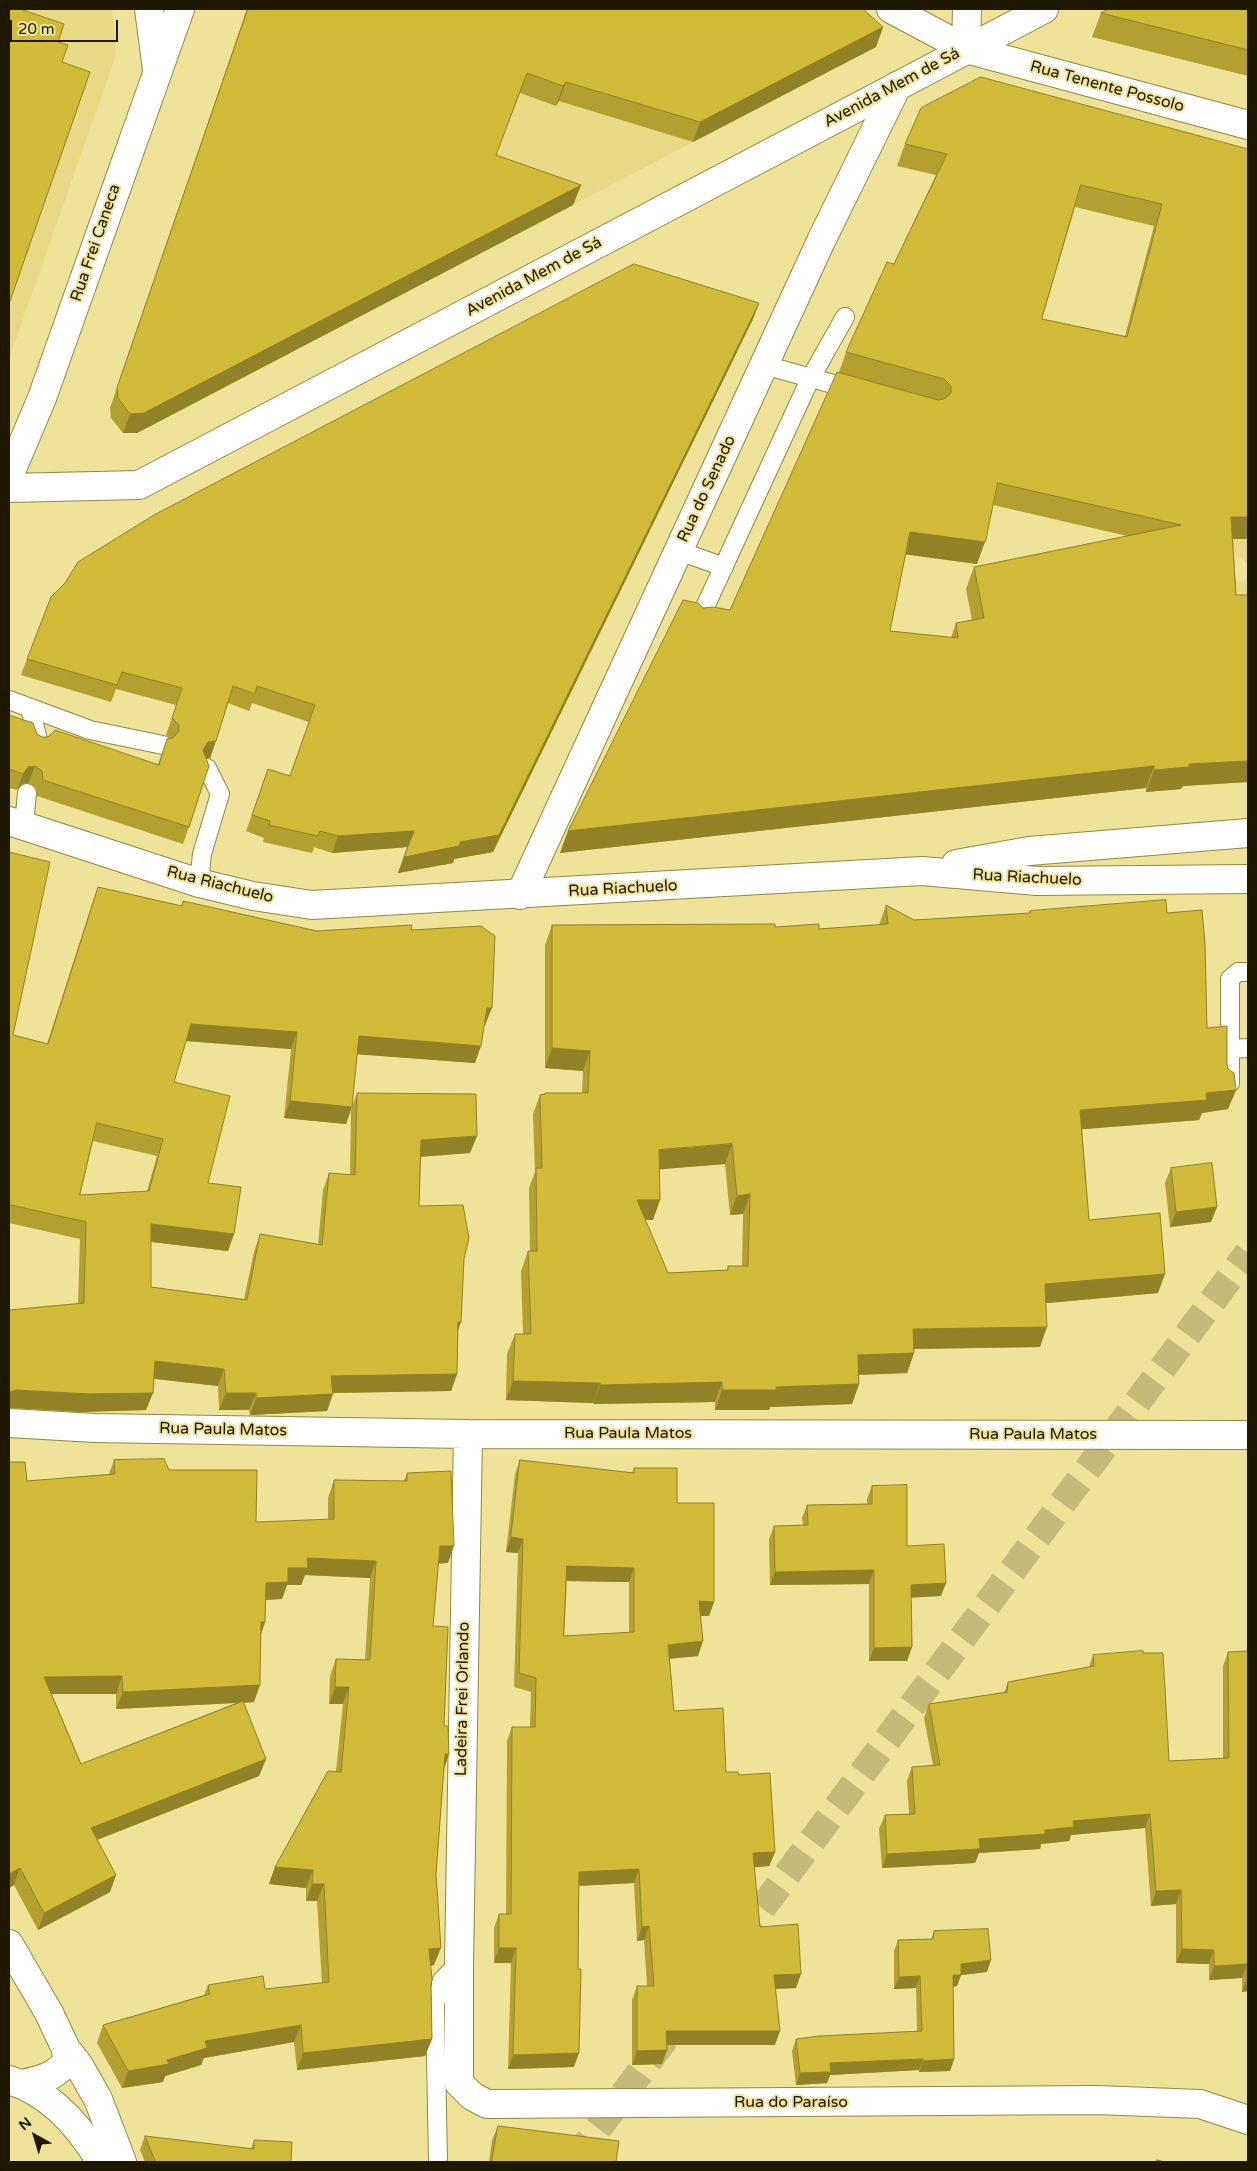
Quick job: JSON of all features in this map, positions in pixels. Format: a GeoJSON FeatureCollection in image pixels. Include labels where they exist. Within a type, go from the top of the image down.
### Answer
{"type":"FeatureCollection","features":[{"type":"Feature","properties":{"kind":"street"},"geometry":{"type":"LineString","coordinates":[[149,9],[157,70]]}},
{"type":"Feature","properties":{"kind":"street","name":"Rua Frei Caneca"},"geometry":{"type":"LineString","coordinates":[[9,476],[42,398],[180,9]]}},
{"type":"Feature","properties":{"kind":"street","name":"Rua Tenente Possolo"},"geometry":{"type":"LineString","coordinates":[[891,9],[966,49],[1248,125]]}},
{"type":"Feature","properties":{"kind":"street"},"geometry":{"type":"LineString","coordinates":[[966,49],[967,9]]}},
{"type":"Feature","properties":{"kind":"street","name":"Avenida Mem de Sá"},"geometry":{"type":"LineString","coordinates":[[9,488],[139,484],[1044,9]]}},
{"type":"Feature","properties":{"kind":"street","name":"Rua do Senado"},"geometry":{"type":"LineString","coordinates":[[520,895],[821,242],[897,86]]}},
{"type":"Feature","properties":{"kind":"street","name":"Rua Riachuelo"},"geometry":{"type":"LineString","coordinates":[[17,823],[200,883],[253,896],[312,905],[520,895],[922,871],[1037,881],[1248,880]]}},
{"type":"Feature","properties":{"kind":"street"},"geometry":{"type":"LineString","coordinates":[[922,871],[1029,851],[1248,833]]}},
{"type":"Feature","properties":{"kind":"street","name":"Rua Paula Matos"},"geometry":{"type":"LineString","coordinates":[[9,1422],[95,1428],[468,1434],[1248,1435]]}},
{"type":"Feature","properties":{"kind":"street","name":"Ladeira Frei Orlando"},"geometry":{"type":"LineString","coordinates":[[459,1963],[468,1434]]}},
{"type":"Feature","properties":{"kind":"street"},"geometry":{"type":"LineString","coordinates":[[9,1944],[49,2013],[66,2049],[78,2064],[98,2099],[122,2162]]}},
{"type":"Feature","properties":{"kind":"street","name":"Rua do Paraíso"},"geometry":{"type":"LineString","coordinates":[[459,1963],[459,2083],[472,2096],[487,2104],[1097,2100],[1200,2104],[1248,2120]]}},
{"type":"Feature","properties":{"kind":"street"},"geometry":{"type":"LineString","coordinates":[[16,2082],[45,2079],[59,2071],[67,2062],[66,2049]]}},
{"type":"Feature","properties":{"kind":"street"},"geometry":{"type":"LineString","coordinates":[[16,2082],[39,2094],[61,2111],[86,2136],[101,2162]]}},
{"type":"Feature","properties":{"kind":"lane"},"geometry":{"type":"LineString","coordinates":[[699,620],[810,379],[844,317]]}},
{"type":"Feature","properties":{"kind":"lane"},"geometry":{"type":"LineString","coordinates":[[764,366],[868,394]]}},
{"type":"Feature","properties":{"kind":"lane"},"geometry":{"type":"LineString","coordinates":[[679,551],[724,567]]}},
{"type":"Feature","properties":{"kind":"lane"},"geometry":{"type":"LineString","coordinates":[[9,700],[90,730],[163,745]]}},
{"type":"Feature","properties":{"kind":"lane"},"geometry":{"type":"LineString","coordinates":[[30,708],[39,744]]}},
{"type":"Feature","properties":{"kind":"lane"},"geometry":{"type":"LineString","coordinates":[[200,883],[202,854],[220,794],[207,768]]}},
{"type":"Feature","properties":{"kind":"lane"},"geometry":{"type":"LineString","coordinates":[[17,823],[27,793]]}},
{"type":"Feature","properties":{"kind":"lane"},"geometry":{"type":"LineString","coordinates":[[1230,1083],[1230,980],[1238,972],[1248,972]]}},
{"type":"Feature","properties":{"kind":"lane"},"geometry":{"type":"LineString","coordinates":[[1230,1048],[1248,1048]]}},
{"type":"Feature","properties":{"kind":"lane"},"geometry":{"type":"LineString","coordinates":[[438,2162],[435,2004],[442,1980],[459,1963]]}},
{"type":"Feature","properties":{"kind":"shaded area"},"geometry":{"type":"Polygon","coordinates":[[[9,9],[112,9],[116,55],[9,359],[9,9]]]}},
{"type":"Feature","properties":{"kind":"shaded area"},"geometry":{"type":"Polygon","coordinates":[[[520,93],[556,106],[559,101],[693,142],[573,205],[489,174],[520,93]]]}},
{"type":"Feature","properties":{"kind":"shaded area"},"geometry":{"type":"Polygon","coordinates":[[[1224,539],[1248,539],[1248,581],[1247,564],[1240,556],[1225,557],[1224,539]]]}},
{"type":"Feature","properties":{"kind":"shaded area"},"geometry":{"type":"Polygon","coordinates":[[[1248,581],[1248,612],[1226,582],[1248,581]]]}},
{"type":"Feature","properties":{"kind":"building"},"geometry":{"type":"Polygon","coordinates":[[[9,9],[20,9],[64,24],[58,42],[68,45],[62,62],[90,72],[9,304],[9,9]]]}},
{"type":"Feature","properties":{"kind":"building"},"geometry":{"type":"Polygon","coordinates":[[[248,9],[863,9],[883,27],[700,122],[566,82],[563,86],[527,73],[496,155],[581,185],[144,413],[130,414],[118,398],[117,388],[248,9]]]}},
{"type":"Feature","properties":{"kind":"building"},"geometry":{"type":"Polygon","coordinates":[[[1109,9],[1248,9],[1248,50],[1101,13],[1109,9]]]}},
{"type":"Feature","properties":{"kind":"building"},"geometry":{"type":"Polygon","coordinates":[[[981,77],[1248,149],[1248,517],[1231,517],[1236,595],[1248,595],[1248,761],[1189,764],[1189,767],[1154,770],[1154,766],[568,831],[683,600],[698,603],[703,608],[713,607],[730,610],[837,372],[938,400],[944,399],[951,393],[951,386],[944,379],[846,352],[887,262],[894,264],[947,154],[905,144],[921,108],[981,77]],[[1081,185],[1042,319],[1127,337],[1162,204],[1081,185]],[[998,483],[985,542],[910,532],[890,631],[958,638],[956,623],[984,618],[974,567],[1181,525],[998,483]]]}},
{"type":"Feature","properties":{"kind":"building"},"geometry":{"type":"Polygon","coordinates":[[[634,264],[759,303],[499,835],[460,842],[459,846],[404,857],[414,831],[338,836],[320,831],[318,836],[269,825],[270,821],[252,815],[268,769],[290,776],[315,705],[257,686],[255,694],[233,686],[216,741],[208,742],[203,750],[209,766],[189,827],[43,780],[42,771],[35,766],[28,767],[23,774],[9,769],[9,715],[33,723],[37,734],[42,737],[48,737],[55,730],[159,765],[167,739],[173,738],[179,731],[179,725],[172,718],[182,688],[122,672],[117,685],[27,659],[51,597],[65,583],[78,562],[154,515],[634,264]]]}},
{"type":"Feature","properties":{"kind":"building"},"geometry":{"type":"Polygon","coordinates":[[[9,852],[50,862],[13,1035],[48,1044],[98,887],[182,906],[183,901],[317,931],[412,925],[411,930],[481,926],[495,936],[492,1008],[487,1008],[481,1046],[359,1036],[352,1107],[290,1101],[297,1032],[191,1024],[174,1082],[230,1096],[208,1183],[241,1187],[234,1234],[151,1224],[151,1287],[247,1300],[260,1234],[322,1245],[329,1173],[355,1175],[357,1093],[476,1094],[477,1136],[421,1140],[419,1206],[463,1205],[469,1238],[464,1259],[461,1322],[458,1322],[457,1374],[331,1376],[333,1394],[256,1398],[256,1393],[226,1393],[224,1369],[155,1361],[153,1393],[88,1394],[16,1390],[9,1392],[9,1310],[84,1303],[86,1222],[11,1205],[9,1207],[9,852]],[[97,1123],[80,1195],[149,1191],[163,1139],[97,1123]]]}},
{"type":"Feature","properties":{"kind":"building"},"geometry":{"type":"Polygon","coordinates":[[[1166,900],[1167,913],[1202,910],[1205,943],[1207,1028],[1227,1026],[1227,1064],[1228,1069],[1234,1073],[1236,1090],[1206,1093],[1207,1100],[1080,1110],[1089,1220],[1160,1213],[1165,1274],[1045,1284],[1047,1327],[913,1329],[914,1353],[858,1355],[859,1384],[776,1387],[776,1390],[722,1390],[722,1382],[600,1385],[600,1383],[513,1381],[515,1334],[531,1334],[528,1251],[537,1251],[536,1168],[542,1168],[540,1095],[545,1093],[588,1093],[590,1051],[552,1048],[552,925],[775,924],[775,927],[819,924],[819,929],[888,924],[886,905],[914,920],[1030,913],[1030,911],[1166,900]],[[732,1144],[659,1150],[660,1200],[637,1200],[668,1273],[728,1270],[728,1266],[748,1266],[750,1194],[737,1196],[732,1144]]]}},
{"type":"Feature","properties":{"kind":"building"},"geometry":{"type":"Polygon","coordinates":[[[1212,1163],[1217,1207],[1176,1212],[1171,1168],[1212,1163]]]}},
{"type":"Feature","properties":{"kind":"building"},"geometry":{"type":"Polygon","coordinates":[[[164,1459],[169,1470],[257,1470],[256,1522],[334,1519],[334,1480],[407,1481],[407,1473],[451,1471],[454,1546],[440,1546],[433,1626],[448,1627],[444,1726],[448,1726],[449,1754],[445,1754],[436,1874],[441,1948],[429,1949],[432,1979],[432,2039],[303,2053],[301,2025],[205,2041],[207,2048],[167,2060],[169,2064],[128,2071],[103,2025],[210,1994],[208,1985],[263,1976],[265,1989],[329,1982],[324,1884],[312,1884],[313,1870],[275,1867],[328,1771],[341,1772],[349,1687],[335,1687],[336,1659],[370,1660],[376,1561],[307,1558],[308,1568],[288,1568],[288,1582],[266,1583],[265,1622],[261,1622],[260,1685],[123,1692],[122,1676],[44,1677],[81,1764],[243,1701],[266,1759],[91,1828],[116,1875],[44,1913],[20,1868],[9,1874],[9,1462],[25,1462],[27,1481],[115,1474],[114,1460],[164,1459]]]}},
{"type":"Feature","properties":{"kind":"building"},"geometry":{"type":"Polygon","coordinates":[[[520,1460],[634,1473],[634,1468],[677,1468],[677,1503],[714,1503],[714,1602],[699,1601],[703,1641],[668,1645],[674,1711],[723,1708],[726,1772],[738,1772],[739,1775],[770,1773],[775,1852],[753,1853],[760,1927],[798,1924],[801,1974],[774,1975],[780,2031],[666,2031],[667,2050],[637,2051],[637,1986],[654,1986],[649,1926],[642,1927],[639,1869],[579,1872],[578,1969],[581,1969],[579,2053],[513,2055],[516,1948],[499,1948],[499,1914],[511,1914],[512,1727],[535,1727],[536,1678],[519,1673],[523,1539],[511,1537],[520,1460]],[[567,1566],[564,1636],[634,1632],[634,1568],[567,1566]]]}},
{"type":"Feature","properties":{"kind":"building"},"geometry":{"type":"Polygon","coordinates":[[[907,1485],[907,1546],[944,1544],[946,1583],[911,1585],[912,1647],[874,1648],[874,1570],[775,1572],[774,1526],[808,1525],[807,1505],[872,1504],[872,1486],[907,1485]]]}},
{"type":"Feature","properties":{"kind":"building"},"geometry":{"type":"Polygon","coordinates":[[[1143,1651],[1143,1653],[1163,1653],[1169,1761],[1229,1758],[1228,1652],[1248,1651],[1248,1978],[1247,1964],[1214,1966],[1214,1950],[1182,1949],[1181,1890],[1156,1891],[1150,1814],[1073,1821],[1074,1827],[1045,1830],[1045,1834],[979,1839],[980,1849],[887,1854],[885,1815],[915,1814],[912,1767],[940,1765],[929,1704],[1007,1692],[1008,1682],[1094,1666],[1093,1655],[1143,1651]]]}},
{"type":"Feature","properties":{"kind":"building"},"geometry":{"type":"Polygon","coordinates":[[[988,1929],[991,1960],[961,1964],[961,1975],[953,1975],[954,2059],[830,2063],[831,2072],[800,2073],[796,2039],[819,2036],[922,2031],[920,1976],[899,1977],[898,1940],[933,1939],[934,1931],[988,1929]]]}},
{"type":"Feature","properties":{"kind":"building"},"geometry":{"type":"Polygon","coordinates":[[[498,2126],[619,2141],[616,2162],[492,2162],[498,2126]]]}},
{"type":"Feature","properties":{"kind":"building"},"geometry":{"type":"Polygon","coordinates":[[[145,2136],[254,2149],[254,2140],[292,2142],[291,2162],[156,2162],[145,2136]]]}},
{"type":"Feature","properties":{"kind":"tunnel"},"geometry":{"type":"LineString","coordinates":[[737,1942],[1248,1253]]}},
{"type":"Feature","properties":{"kind":"tunnel"},"geometry":{"type":"LineString","coordinates":[[573,2162],[668,2035]]}}]}
